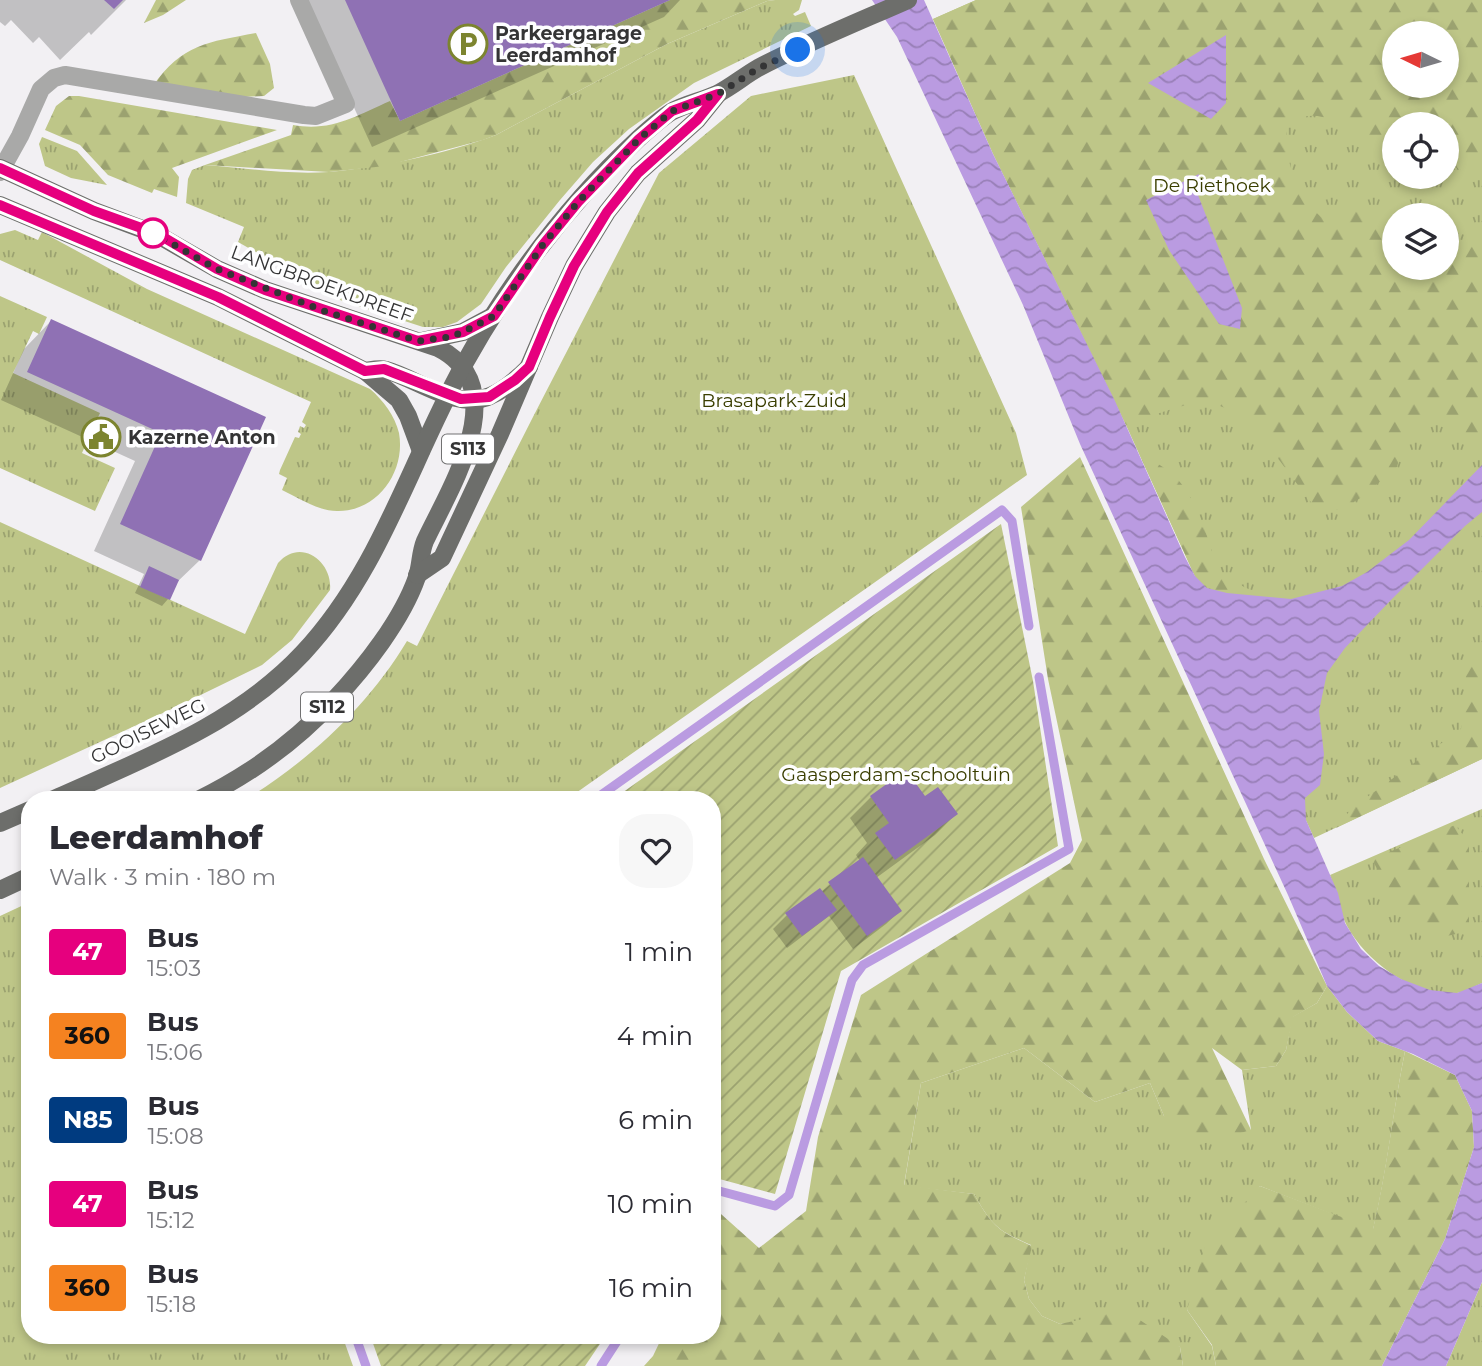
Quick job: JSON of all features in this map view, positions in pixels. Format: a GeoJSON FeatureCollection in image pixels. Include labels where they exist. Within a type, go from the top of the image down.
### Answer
{"type":"FeatureCollection","features":[{"type":"Feature","properties":{"kind":"main road","name":"LANGBROEKDREEF"},"geometry":{"type":"LineString","coordinates":[[1,170],[132,226],[158,234],[217,269],[265,290],[418,341],[463,332],[494,316],[542,246],[578,202],[639,139],[672,111],[718,94],[757,69],[908,0]]}},
{"type":"Feature","properties":{"kind":"main road","name":"LANGBROEKDREEF"},"geometry":{"type":"LineString","coordinates":[[473,399],[489,397],[529,367],[574,266],[607,212],[638,173],[697,120],[718,94]]}},
{"type":"Feature","properties":{"kind":"main road","name":"S113"},"geometry":{"type":"LineString","coordinates":[[0,205],[218,297],[365,371],[399,400],[421,451]]}},
{"type":"Feature","properties":{"kind":"main road","name":"S112"},"geometry":{"type":"LineString","coordinates":[[421,451],[462,368],[494,316]]}},
{"type":"Feature","properties":{"kind":"main road"},"geometry":{"type":"LineString","coordinates":[[418,341],[450,354],[462,368]]}},
{"type":"Feature","properties":{"kind":"main road","name":"S112"},"geometry":{"type":"LineString","coordinates":[[214,791],[264,762],[288,744],[334,700],[388,631],[417,575],[442,558],[529,367]]}},
{"type":"Feature","properties":{"kind":"main road","name":"S113"},"geometry":{"type":"LineString","coordinates":[[417,575],[421,550],[472,437],[475,412],[469,380],[462,368]]}},
{"type":"Feature","properties":{"kind":"main road"},"geometry":{"type":"LineString","coordinates":[[365,371],[384,369],[449,395],[473,399]]}},
{"type":"Feature","properties":{"kind":"main road","name":"GOOISEWEG"},"geometry":{"type":"LineString","coordinates":[[71,791],[209,727],[251,698],[290,666],[330,621],[363,572],[421,451]]}},
{"type":"Feature","properties":{"kind":"main road"},"geometry":{"type":"LineString","coordinates":[[0,823],[21,814]]}},
{"type":"Feature","properties":{"kind":"main road"},"geometry":{"type":"LineString","coordinates":[[0,890],[21,880]]}},
{"type":"Feature","properties":{"kind":"street"},"geometry":{"type":"LineString","coordinates":[[1,170],[41,89],[54,78],[65,75],[304,116],[316,116],[345,104],[299,0]]}},
{"type":"Feature","properties":{"kind":"green space"},"geometry":{"type":"Polygon","coordinates":[[[156,0],[186,0],[163,15],[144,23],[156,0]]]}},
{"type":"Feature","properties":{"kind":"green space"},"geometry":{"type":"Polygon","coordinates":[[[670,0],[775,0],[667,44],[483,140],[385,166],[329,172],[205,165],[291,135],[293,125],[307,127],[331,124],[390,101],[400,121],[670,0]]]}},
{"type":"Feature","properties":{"kind":"green space"},"geometry":{"type":"Polygon","coordinates":[[[775,0],[802,0],[799,10],[793,14],[795,16],[805,12],[811,26],[694,83],[629,129],[593,162],[560,200],[506,267],[481,304],[457,322],[443,327],[423,327],[340,300],[238,242],[244,227],[186,203],[188,179],[192,170],[205,165],[282,172],[329,172],[414,159],[477,142],[496,135],[667,44],[775,0]]]}},
{"type":"Feature","properties":{"kind":"green space","name":"De Riethoek"},"geometry":{"type":"Polygon","coordinates":[[[976,0],[1482,0],[1482,759],[1314,838],[1115,401],[933,19],[976,0]]]}},
{"type":"Feature","properties":{"kind":"green space","name":"De Riethoek"},"geometry":{"type":"Polygon","coordinates":[[[976,0],[1482,0],[1482,175],[1459,169],[1459,112],[1382,112],[1382,144],[1340,124],[1314,116],[1301,118],[1287,126],[1287,139],[1290,164],[1298,187],[1321,217],[1332,218],[1344,210],[1382,213],[1382,280],[1459,280],[1459,252],[1477,229],[1482,227],[1482,434],[1461,434],[1436,421],[1410,418],[1397,467],[1362,497],[1344,508],[1330,511],[1318,510],[1252,428],[1220,406],[1203,403],[1184,406],[1126,425],[993,154],[933,19],[976,0]]]}},
{"type":"Feature","properties":{"kind":"green space"},"geometry":{"type":"Polygon","coordinates":[[[256,33],[270,64],[274,88],[264,96],[242,97],[153,86],[175,61],[197,47],[256,33]]]}},
{"type":"Feature","properties":{"kind":"green space","name":"Brasapark-Zuid"},"geometry":{"type":"Polygon","coordinates":[[[854,75],[1016,433],[1027,475],[579,791],[258,791],[336,730],[374,688],[407,641],[417,646],[659,173],[751,96],[854,75]]]}},
{"type":"Feature","properties":{"kind":"green space"},"geometry":{"type":"Polygon","coordinates":[[[69,96],[277,130],[172,168],[179,177],[177,197],[154,189],[152,193],[108,175],[80,145],[45,130],[56,106],[69,96]]]}},
{"type":"Feature","properties":{"kind":"green space"},"geometry":{"type":"Polygon","coordinates":[[[42,137],[77,151],[107,185],[71,178],[45,166],[39,144],[42,137]]]}},
{"type":"Feature","properties":{"kind":"green space"},"geometry":{"type":"Polygon","coordinates":[[[15,230],[38,240],[42,232],[147,289],[370,389],[388,409],[399,433],[398,462],[386,487],[365,505],[337,511],[316,506],[282,490],[287,478],[279,474],[280,470],[295,437],[299,438],[301,434],[298,432],[300,426],[304,428],[306,425],[302,422],[311,402],[0,260],[0,234],[15,230]]]}},
{"type":"Feature","properties":{"kind":"green space"},"geometry":{"type":"Polygon","coordinates":[[[0,296],[47,317],[39,334],[33,331],[13,373],[100,413],[82,453],[115,468],[95,511],[0,468],[0,296]]]}},
{"type":"Feature","properties":{"kind":"green space"},"geometry":{"type":"Polygon","coordinates":[[[1139,453],[1170,472],[1185,489],[1202,521],[1216,566],[1232,580],[1264,596],[1227,593],[1208,588],[1195,576],[1139,453]]]}},
{"type":"Feature","properties":{"kind":"green space"},"geometry":{"type":"Polygon","coordinates":[[[1080,457],[1264,859],[1327,986],[1317,1003],[1293,1017],[1286,1050],[1276,1066],[1242,1070],[1212,1048],[1251,1130],[1191,1147],[1164,1116],[1150,1083],[1095,1102],[1024,1048],[921,1083],[904,1185],[974,1194],[997,1226],[1032,1246],[1024,1280],[1029,1299],[1042,1316],[1060,1324],[1125,1310],[1180,1347],[1183,1366],[644,1366],[659,1344],[721,1344],[721,1214],[759,1248],[806,1211],[818,1137],[861,995],[1070,863],[1082,840],[1048,679],[1021,507],[1080,457]]]}},
{"type":"Feature","properties":{"kind":"green space"},"geometry":{"type":"Polygon","coordinates":[[[0,522],[245,634],[278,563],[287,556],[305,552],[321,562],[330,579],[330,590],[292,640],[262,665],[0,788],[0,522]]]}},
{"type":"Feature","properties":{"kind":"green space","name":"Gaasperdam-schooltuin"},"geometry":{"type":"Polygon","coordinates":[[[1001,524],[1033,681],[1058,846],[841,971],[775,1194],[721,1179],[721,791],[625,791],[1001,524]]]}},
{"type":"Feature","properties":{"kind":"green space"},"geometry":{"type":"Polygon","coordinates":[[[1482,652],[1482,759],[1336,828],[1352,808],[1461,729],[1467,661],[1482,652]]]}},
{"type":"Feature","properties":{"kind":"green space"},"geometry":{"type":"Polygon","coordinates":[[[1482,809],[1482,983],[1457,993],[1424,989],[1393,974],[1366,952],[1344,920],[1330,875],[1482,809]]]}},
{"type":"Feature","properties":{"kind":"green space"},"geometry":{"type":"Polygon","coordinates":[[[1455,825],[1469,842],[1469,931],[1425,941],[1397,908],[1372,859],[1455,825]]]}},
{"type":"Feature","properties":{"kind":"green space"},"geometry":{"type":"Polygon","coordinates":[[[21,906],[21,1344],[345,1344],[353,1366],[0,1366],[0,916],[21,906]]]}},
{"type":"Feature","properties":{"kind":"green space"},"geometry":{"type":"Polygon","coordinates":[[[1327,986],[1347,1012],[1378,1041],[1405,1051],[1373,1230],[1260,1186],[1187,1310],[1212,1346],[1216,1366],[1183,1366],[1180,1347],[1082,1321],[1060,1324],[1042,1316],[1029,1299],[1024,1280],[1031,1245],[997,1226],[974,1194],[904,1186],[921,1083],[1024,1048],[1095,1102],[1150,1083],[1164,1116],[1251,1130],[1242,1070],[1276,1066],[1286,1050],[1292,1017],[1317,1003],[1327,986]]]}},
{"type":"Feature","properties":{"kind":"green space"},"geometry":{"type":"Polygon","coordinates":[[[1405,1051],[1455,1075],[1472,1111],[1474,1147],[1445,1239],[1382,1366],[1216,1366],[1212,1345],[1187,1310],[1205,1246],[1260,1186],[1373,1229],[1405,1051]]]}},
{"type":"Feature","properties":{"kind":"green space"},"geometry":{"type":"Polygon","coordinates":[[[1482,1282],[1482,1366],[1446,1366],[1482,1282]]]}},
{"type":"Feature","properties":{"kind":"green space"},"geometry":{"type":"Polygon","coordinates":[[[373,1344],[600,1344],[585,1366],[381,1366],[373,1344]]]}},
{"type":"Feature","properties":{"kind":"water"},"geometry":{"type":"Polygon","coordinates":[[[872,0],[924,0],[993,154],[1115,401],[1185,557],[1195,576],[1207,588],[1227,593],[1291,599],[1342,586],[1367,572],[1409,540],[1482,465],[1482,512],[1391,600],[1345,648],[1327,673],[1319,711],[1324,754],[1320,785],[1305,798],[1306,820],[1338,893],[1345,923],[1361,949],[1379,966],[1401,979],[1430,990],[1457,993],[1482,983],[1482,1282],[1446,1366],[1382,1366],[1445,1239],[1474,1147],[1472,1111],[1455,1075],[1413,1054],[1378,1041],[1347,1012],[1327,986],[1288,895],[1080,444],[1023,305],[897,37],[872,0]]]}},
{"type":"Feature","properties":{"kind":"water"},"geometry":{"type":"Polygon","coordinates":[[[1226,35],[1226,103],[1211,119],[1148,83],[1226,35]]]}},
{"type":"Feature","properties":{"kind":"water"},"geometry":{"type":"Polygon","coordinates":[[[1199,174],[1198,195],[1242,308],[1240,329],[1219,324],[1169,250],[1146,200],[1199,174]]]}},
{"type":"Feature","properties":{"kind":"building"},"geometry":{"type":"Polygon","coordinates":[[[104,0],[123,0],[114,9],[104,0]]]}},
{"type":"Feature","properties":{"kind":"building","name":"Parkeergarage Leerdamhof"},"geometry":{"type":"Polygon","coordinates":[[[345,0],[670,0],[400,121],[345,0]]]}},
{"type":"Feature","properties":{"kind":"building"},"geometry":{"type":"Polygon","coordinates":[[[51,319],[266,417],[201,561],[120,524],[161,433],[27,372],[51,319]]]}},
{"type":"Feature","properties":{"kind":"building"},"geometry":{"type":"Polygon","coordinates":[[[149,566],[179,580],[170,600],[140,587],[149,566]]]}},
{"type":"Feature","properties":{"kind":"building"},"geometry":{"type":"Polygon","coordinates":[[[906,770],[925,796],[938,787],[958,814],[895,860],[875,833],[889,823],[870,796],[906,770]]]}},
{"type":"Feature","properties":{"kind":"building"},"geometry":{"type":"Polygon","coordinates":[[[863,857],[902,911],[867,936],[828,882],[863,857]]]}},
{"type":"Feature","properties":{"kind":"building"},"geometry":{"type":"Polygon","coordinates":[[[820,888],[837,910],[802,936],[785,913],[820,888]]]}},
{"type":"Feature","properties":{"kind":"waterway"},"geometry":{"type":"LineString","coordinates":[[607,791],[1002,510],[1012,521],[1029,626]]}},
{"type":"Feature","properties":{"kind":"waterway"},"geometry":{"type":"LineString","coordinates":[[721,1191],[775,1206],[789,1195],[852,980],[863,965],[1069,849],[1039,677]]}},
{"type":"Feature","properties":{"kind":"waterway"},"geometry":{"type":"LineString","coordinates":[[358,1344],[366,1366]]}},
{"type":"Feature","properties":{"kind":"waterway"},"geometry":{"type":"LineString","coordinates":[[601,1366],[615,1344]]}},
{"type":"Feature","properties":{"kind":"bus line","name":"47"},"geometry":{"type":"LineString","coordinates":[[0,168],[94,211],[158,234],[217,269],[265,290],[418,341],[450,337],[494,316],[542,246],[606,171],[672,111],[718,94],[697,120],[638,173],[607,212],[574,266],[529,367],[502,389],[481,399],[461,399],[384,369],[365,371],[218,297],[0,205]]}},
{"type":"Feature","properties":{"kind":"place","name":"Parkeergarage Leerdamhof"},"geometry":{"type":"Point","coordinates":[468,44]}},
{"type":"Feature","properties":{"kind":"place","name":"Kazerne Anton"},"geometry":{"type":"Point","coordinates":[101,437]}},
{"type":"Feature","properties":{"kind":"route"},"geometry":{"type":"LineString","coordinates":[[153,233],[217,269],[324,311],[418,341],[450,337],[494,316],[542,246],[578,202],[639,139],[672,111],[718,94],[757,69],[798,50]]}}]}
